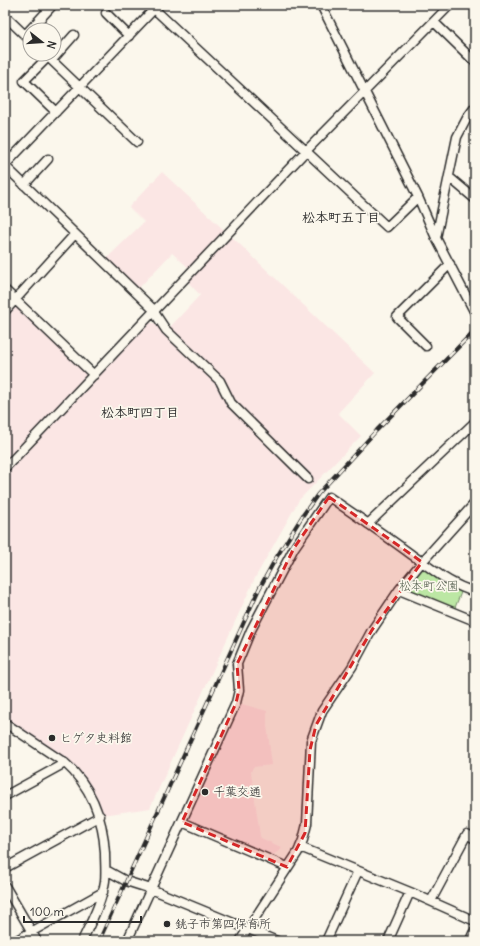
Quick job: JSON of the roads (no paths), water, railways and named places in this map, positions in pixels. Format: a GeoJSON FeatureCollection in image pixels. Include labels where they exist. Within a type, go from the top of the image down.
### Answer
{"type":"FeatureCollection","features":[{"type":"Feature","properties":{"kind":"highway"},"geometry":{"type":"LineString","coordinates":[[472,941],[475,934]]}},
{"type":"Feature","properties":{"kind":"street"},"geometry":{"type":"LineString","coordinates":[[321,5],[418,197],[436,238],[475,312]]}},
{"type":"Feature","properties":{"kind":"street"},"geometry":{"type":"LineString","coordinates":[[5,468],[306,151],[450,5]]}},
{"type":"Feature","properties":{"kind":"street"},"geometry":{"type":"LineString","coordinates":[[308,479],[231,403],[220,381],[166,330],[154,311],[5,165],[129,36],[154,6],[387,227],[418,197]]}},
{"type":"Feature","properties":{"kind":"street"},"geometry":{"type":"LineString","coordinates":[[40,22],[51,7]]}},
{"type":"Feature","properties":{"kind":"street"},"geometry":{"type":"LineString","coordinates":[[106,13],[129,36]]}},
{"type":"Feature","properties":{"kind":"street"},"geometry":{"type":"LineString","coordinates":[[5,16],[22,32]]}},
{"type":"Feature","properties":{"kind":"street"},"geometry":{"type":"LineString","coordinates":[[434,22],[475,62]]}},
{"type":"Feature","properties":{"kind":"street"},"geometry":{"type":"LineString","coordinates":[[62,45],[74,35]]}},
{"type":"Feature","properties":{"kind":"street"},"geometry":{"type":"LineString","coordinates":[[43,62],[24,81],[56,112]]}},
{"type":"Feature","properties":{"kind":"street"},"geometry":{"type":"LineString","coordinates":[[53,62],[137,142]]}},
{"type":"Feature","properties":{"kind":"street"},"geometry":{"type":"LineString","coordinates":[[436,238],[457,137],[466,118],[475,107]]}},
{"type":"Feature","properties":{"kind":"street"},"geometry":{"type":"LineString","coordinates":[[24,185],[48,159]]}},
{"type":"Feature","properties":{"kind":"street"},"geometry":{"type":"LineString","coordinates":[[449,177],[475,199]]}},
{"type":"Feature","properties":{"kind":"street"},"geometry":{"type":"LineString","coordinates":[[5,311],[75,234]]}},
{"type":"Feature","properties":{"kind":"street"},"geometry":{"type":"LineString","coordinates":[[426,346],[397,317],[450,264]]}},
{"type":"Feature","properties":{"kind":"street"},"geometry":{"type":"LineString","coordinates":[[5,290],[94,376]]}},
{"type":"Feature","properties":{"kind":"street"},"geometry":{"type":"LineString","coordinates":[[368,524],[475,422]]}},
{"type":"Feature","properties":{"kind":"street"},"geometry":{"type":"LineString","coordinates":[[131,941],[128,939],[236,703],[239,690],[237,664],[252,630],[294,548],[329,497],[451,583],[475,592]]}},
{"type":"Feature","properties":{"kind":"street"},"geometry":{"type":"LineString","coordinates":[[240,941],[300,847],[307,824],[310,750],[316,725],[322,711],[358,656],[372,630],[398,590],[475,503]]}},
{"type":"Feature","properties":{"kind":"street"},"geometry":{"type":"LineString","coordinates":[[398,590],[475,621]]}},
{"type":"Feature","properties":{"kind":"street"},"geometry":{"type":"LineString","coordinates":[[5,723],[65,763],[73,770],[84,784],[100,816],[104,839],[106,870],[103,892],[95,914],[82,941]]}},
{"type":"Feature","properties":{"kind":"street"},"geometry":{"type":"LineString","coordinates":[[5,796],[65,763]]}},
{"type":"Feature","properties":{"kind":"street"},"geometry":{"type":"LineString","coordinates":[[5,868],[100,816]]}},
{"type":"Feature","properties":{"kind":"street"},"geometry":{"type":"LineString","coordinates":[[182,822],[287,867]]}},
{"type":"Feature","properties":{"kind":"street"},"geometry":{"type":"LineString","coordinates":[[432,901],[467,834],[475,839]]}},
{"type":"Feature","properties":{"kind":"street"},"geometry":{"type":"LineString","coordinates":[[300,847],[432,901],[475,921]]}},
{"type":"Feature","properties":{"kind":"street"},"geometry":{"type":"LineString","coordinates":[[106,870],[126,881],[151,889],[277,941]]}},
{"type":"Feature","properties":{"kind":"street"},"geometry":{"type":"LineString","coordinates":[[326,941],[358,871]]}},
{"type":"Feature","properties":{"kind":"street"},"geometry":{"type":"LineString","coordinates":[[5,886],[37,941]]}},
{"type":"Feature","properties":{"kind":"street"},"geometry":{"type":"LineString","coordinates":[[15,941],[103,892]]}},
{"type":"Feature","properties":{"kind":"street"},"geometry":{"type":"LineString","coordinates":[[388,941],[410,892]]}},
{"type":"Feature","properties":{"kind":"railway"},"geometry":{"type":"LineString","coordinates":[[99,941],[259,589],[276,558],[318,494],[377,430],[475,330]]}},
{"type":"Feature","properties":{"kind":"place","name":"ヒゲタ史料館"},"geometry":{"type":"Point","coordinates":[52,738]}},
{"type":"Feature","properties":{"kind":"place","name":"千葉交通"},"geometry":{"type":"Point","coordinates":[205,792]}},
{"type":"Feature","properties":{"kind":"place","name":"銚子市第四保育所"},"geometry":{"type":"Point","coordinates":[167,924]}},
{"type":"Feature","properties":{"kind":"district","name":"松本町五丁目"},"geometry":{"type":"Point","coordinates":[341,217]}},
{"type":"Feature","properties":{"kind":"district","name":"松本町四丁目"},"geometry":{"type":"Point","coordinates":[140,412]}},
{"type":"Feature","properties":{"kind":"park label","name":"松本町公園"},"geometry":{"type":"Point","coordinates":[429,586]}}]}
